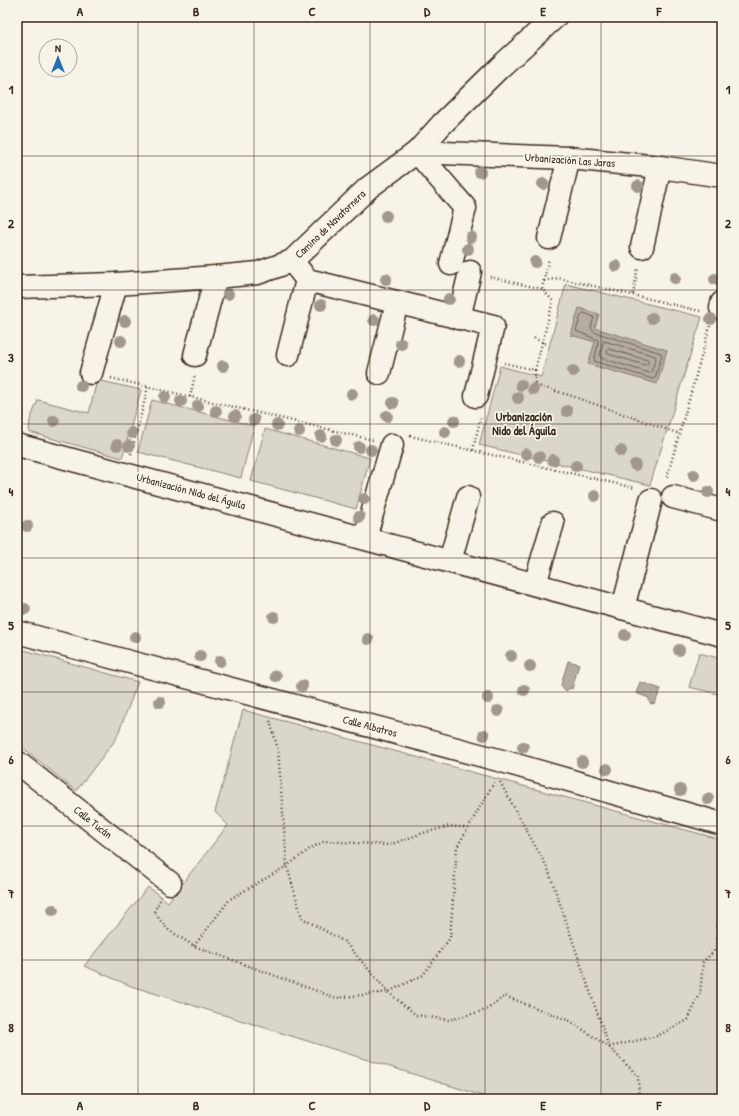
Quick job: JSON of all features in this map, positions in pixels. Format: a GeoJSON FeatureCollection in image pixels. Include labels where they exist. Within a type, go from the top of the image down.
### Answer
{"type":"FeatureCollection","features":[{"type":"Feature","properties":{"kind":"street","name":"Camino de Navatornera"},"geometry":{"type":"LineString","coordinates":[[18,289],[216,277],[258,272],[292,261],[368,188],[417,152],[447,119],[499,68],[555,17]]}},
{"type":"Feature","properties":{"kind":"street","name":"Urbanización Las Jaras"},"geometry":{"type":"LineString","coordinates":[[417,152],[569,158],[660,167],[722,176]]}},
{"type":"Feature","properties":{"kind":"street"},"geometry":{"type":"LineString","coordinates":[[417,152],[465,208],[459,318]]}},
{"type":"Feature","properties":{"kind":"street"},"geometry":{"type":"LineString","coordinates":[[549,238],[569,158]]}},
{"type":"Feature","properties":{"kind":"street"},"geometry":{"type":"LineString","coordinates":[[642,247],[660,167]]}},
{"type":"Feature","properties":{"kind":"street"},"geometry":{"type":"LineString","coordinates":[[292,261],[307,280],[492,326],[476,396]]}},
{"type":"Feature","properties":{"kind":"street"},"geometry":{"type":"LineString","coordinates":[[195,355],[216,277]]}},
{"type":"Feature","properties":{"kind":"street"},"geometry":{"type":"LineString","coordinates":[[288,355],[307,280]]}},
{"type":"Feature","properties":{"kind":"street"},"geometry":{"type":"LineString","coordinates":[[91,373],[116,284]]}},
{"type":"Feature","properties":{"kind":"street"},"geometry":{"type":"LineString","coordinates":[[379,373],[397,303]]}},
{"type":"Feature","properties":{"kind":"street","name":"Urbanización Nido del Águila"},"geometry":{"type":"LineString","coordinates":[[17,444],[722,635]]}},
{"type":"Feature","properties":{"kind":"street"},"geometry":{"type":"LineString","coordinates":[[365,538],[392,445]]}},
{"type":"Feature","properties":{"kind":"street"},"geometry":{"type":"LineString","coordinates":[[623,608],[644,495]]}},
{"type":"Feature","properties":{"kind":"street"},"geometry":{"type":"LineString","coordinates":[[450,561],[468,497]]}},
{"type":"Feature","properties":{"kind":"street"},"geometry":{"type":"LineString","coordinates":[[673,497],[722,510]]}},
{"type":"Feature","properties":{"kind":"street"},"geometry":{"type":"LineString","coordinates":[[535,584],[553,523]]}},
{"type":"Feature","properties":{"kind":"street","name":"Calle Albatros"},"geometry":{"type":"LineString","coordinates":[[17,632],[502,761],[722,824]]}},
{"type":"Feature","properties":{"kind":"street","name":"Calle Tucán"},"geometry":{"type":"LineString","coordinates":[[17,762],[170,883]]}},
{"type":"Feature","properties":{"kind":"path"},"geometry":{"type":"LineString","coordinates":[[542,289],[553,241],[549,238]]}},
{"type":"Feature","properties":{"kind":"path"},"geometry":{"type":"LineString","coordinates":[[633,295],[642,247]]}},
{"type":"Feature","properties":{"kind":"path"},"geometry":{"type":"LineString","coordinates":[[461,268],[542,289],[553,302],[535,370],[535,385],[569,395],[680,434]]}},
{"type":"Feature","properties":{"kind":"path"},"geometry":{"type":"LineString","coordinates":[[544,281],[558,278],[633,295],[719,308],[662,495],[673,497]]}},
{"type":"Feature","properties":{"kind":"path"},"geometry":{"type":"LineString","coordinates":[[534,338],[548,345]]}},
{"type":"Feature","properties":{"kind":"path"},"geometry":{"type":"LineString","coordinates":[[485,358],[535,370]]}},
{"type":"Feature","properties":{"kind":"path"},"geometry":{"type":"LineString","coordinates":[[91,373],[392,445],[402,434],[472,450],[644,495]]}},
{"type":"Feature","properties":{"kind":"path"},"geometry":{"type":"LineString","coordinates":[[125,474],[148,387]]}},
{"type":"Feature","properties":{"kind":"path"},"geometry":{"type":"LineString","coordinates":[[472,450],[485,403],[476,396]]}},
{"type":"Feature","properties":{"kind":"path"},"geometry":{"type":"LineString","coordinates":[[17,410],[24,414]]}},
{"type":"Feature","properties":{"kind":"path"},"geometry":{"type":"LineString","coordinates":[[263,698],[278,750],[287,866],[302,918],[345,942],[388,992],[416,1015],[449,1020],[486,1010],[505,996],[570,1021],[609,1046],[638,1076],[639,1099]]}},
{"type":"Feature","properties":{"kind":"path"},"geometry":{"type":"LineString","coordinates":[[170,883],[154,912],[167,929],[194,946],[336,998],[388,992],[423,976],[450,938],[457,847],[497,777],[548,869],[609,1046]]}},
{"type":"Feature","properties":{"kind":"path"},"geometry":{"type":"LineString","coordinates":[[194,946],[230,899],[287,866],[311,848],[325,841],[389,845],[423,833],[450,826],[468,828]]}},
{"type":"Feature","properties":{"kind":"path"},"geometry":{"type":"LineString","coordinates":[[609,1046],[658,1036],[688,1020],[700,994],[703,962],[714,951],[718,936],[716,929],[722,907]]}},
{"type":"Feature","properties":{"kind":"shaded area"},"geometry":{"type":"Polygon","coordinates":[[[566,284],[702,317],[650,485],[479,445],[500,366],[541,377],[566,284]]]}},
{"type":"Feature","properties":{"kind":"shaded area"},"geometry":{"type":"Polygon","coordinates":[[[97,380],[141,390],[122,458],[29,432],[30,420],[38,400],[89,413],[97,380]]]}},
{"type":"Feature","properties":{"kind":"shaded area"},"geometry":{"type":"Polygon","coordinates":[[[152,400],[254,426],[241,478],[138,452],[152,400]]]}},
{"type":"Feature","properties":{"kind":"shaded area"},"geometry":{"type":"Polygon","coordinates":[[[265,429],[370,458],[356,509],[251,481],[265,429]]]}},
{"type":"Feature","properties":{"kind":"shaded area"},"geometry":{"type":"Polygon","coordinates":[[[17,648],[138,682],[116,739],[76,791],[17,743],[17,648]]]}},
{"type":"Feature","properties":{"kind":"shaded area"},"geometry":{"type":"Polygon","coordinates":[[[699,653],[722,659],[722,695],[689,687],[699,653]]]}},
{"type":"Feature","properties":{"kind":"shaded area"},"geometry":{"type":"Polygon","coordinates":[[[243,710],[719,839],[722,846],[722,1099],[493,1099],[131,986],[84,966],[148,887],[168,902],[228,825],[215,812],[243,710]]]}},
{"type":"Feature","properties":{"kind":"water"},"geometry":{"type":"Polygon","coordinates":[[[579,308],[599,314],[595,328],[667,350],[657,384],[588,364],[595,342],[571,335],[579,308]]]}},
{"type":"Feature","properties":{"kind":"water"},"geometry":{"type":"Polygon","coordinates":[[[568,661],[579,664],[572,689],[570,688],[566,691],[561,685],[568,661]]]}},
{"type":"Feature","properties":{"kind":"water"},"geometry":{"type":"Polygon","coordinates":[[[640,682],[661,689],[655,703],[651,704],[649,698],[636,693],[640,682]]]}},
{"type":"Feature","properties":{"kind":"district","name":"Urbanización Nido del Águila"},"geometry":{"type":"Point","coordinates":[524,423]}}]}
